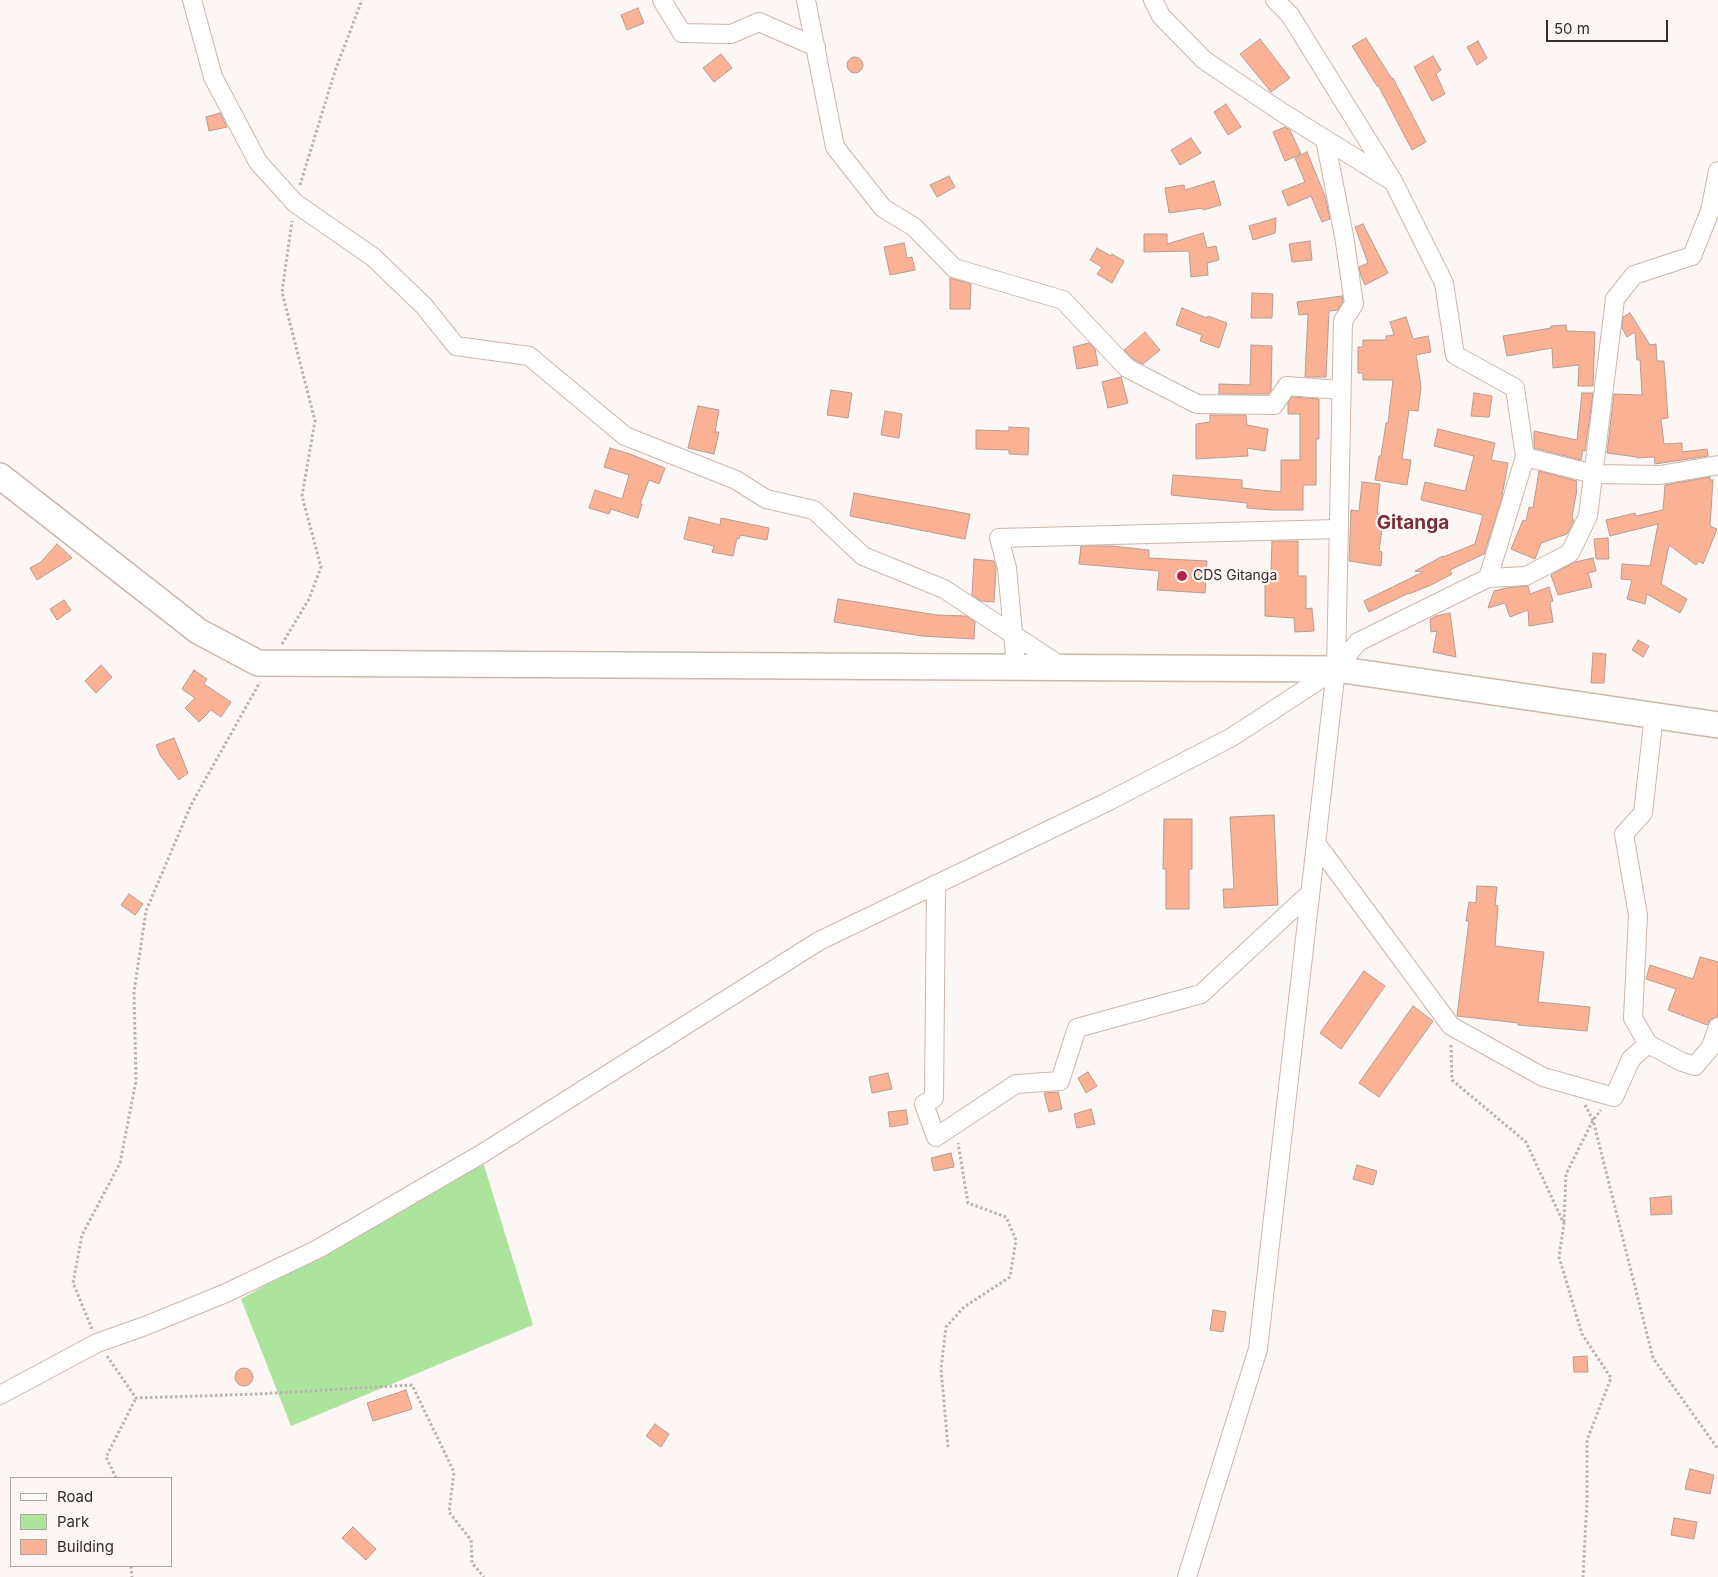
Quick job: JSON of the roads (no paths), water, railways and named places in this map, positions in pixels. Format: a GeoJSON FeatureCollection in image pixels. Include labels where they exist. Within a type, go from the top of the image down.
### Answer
{"type":"FeatureCollection","features":[{"type":"Feature","properties":{"kind":"main road"},"geometry":{"type":"LineString","coordinates":[[0,476],[198,632],[258,663],[1336,668],[1718,725]]}},
{"type":"Feature","properties":{"kind":"street"},"geometry":{"type":"LineString","coordinates":[[192,0],[213,77],[258,162],[294,203],[372,257],[424,306],[456,346],[529,356],[625,436],[736,480],[766,499],[814,510],[863,556],[944,589],[1062,666]]}},
{"type":"Feature","properties":{"kind":"street"},"geometry":{"type":"LineString","coordinates":[[662,0],[682,33],[732,34],[760,22],[816,47]]}},
{"type":"Feature","properties":{"kind":"street"},"geometry":{"type":"LineString","coordinates":[[806,0],[835,147],[883,208],[914,227],[954,268],[1063,300],[1127,368],[1197,404],[1274,405],[1287,386],[1340,390]]}},
{"type":"Feature","properties":{"kind":"street"},"geometry":{"type":"LineString","coordinates":[[1153,0],[1161,16],[1204,60],[1393,181]]}},
{"type":"Feature","properties":{"kind":"street"},"geometry":{"type":"LineString","coordinates":[[1275,0],[1290,15],[1393,181],[1444,283],[1455,356],[1516,388],[1526,457],[1488,578]]}},
{"type":"Feature","properties":{"kind":"street"},"geometry":{"type":"LineString","coordinates":[[1187,1577],[1258,1349],[1336,668],[1340,390],[1343,321],[1354,304],[1344,236],[1325,139]]}},
{"type":"Feature","properties":{"kind":"street"},"geometry":{"type":"LineString","coordinates":[[0,1395],[97,1343],[226,1293],[318,1249],[483,1153],[819,941],[1109,801],[1232,737],[1336,668],[1358,642],[1488,578],[1526,576],[1570,553],[1588,516],[1614,299],[1634,275],[1692,256],[1710,211],[1718,171]]}},
{"type":"Feature","properties":{"kind":"street"},"geometry":{"type":"LineString","coordinates":[[1526,457],[1594,474],[1660,475],[1718,465]]}},
{"type":"Feature","properties":{"kind":"street"},"geometry":{"type":"LineString","coordinates":[[1016,666],[1007,568],[999,538],[1338,529]]}},
{"type":"Feature","properties":{"kind":"street"},"geometry":{"type":"LineString","coordinates":[[1654,715],[1643,813],[1624,834],[1638,915],[1633,1018],[1648,1044],[1682,1062],[1695,1066],[1711,1047],[1718,1027]]}},
{"type":"Feature","properties":{"kind":"street"},"geometry":{"type":"LineString","coordinates":[[1316,843],[1451,1026],[1542,1077],[1614,1097],[1631,1059],[1648,1044]]}},
{"type":"Feature","properties":{"kind":"street"},"geometry":{"type":"LineString","coordinates":[[936,884],[934,1098],[924,1104],[936,1137],[1016,1084],[1060,1081],[1077,1028],[1202,994],[1310,893]]}},
{"type":"Feature","properties":{"kind":"place","name":"CDS Gitanga"},"geometry":{"type":"Point","coordinates":[1182,576]}},
{"type":"Feature","properties":{"kind":"district","name":"Gitanga"},"geometry":{"type":"Point","coordinates":[1413,523]}}]}
